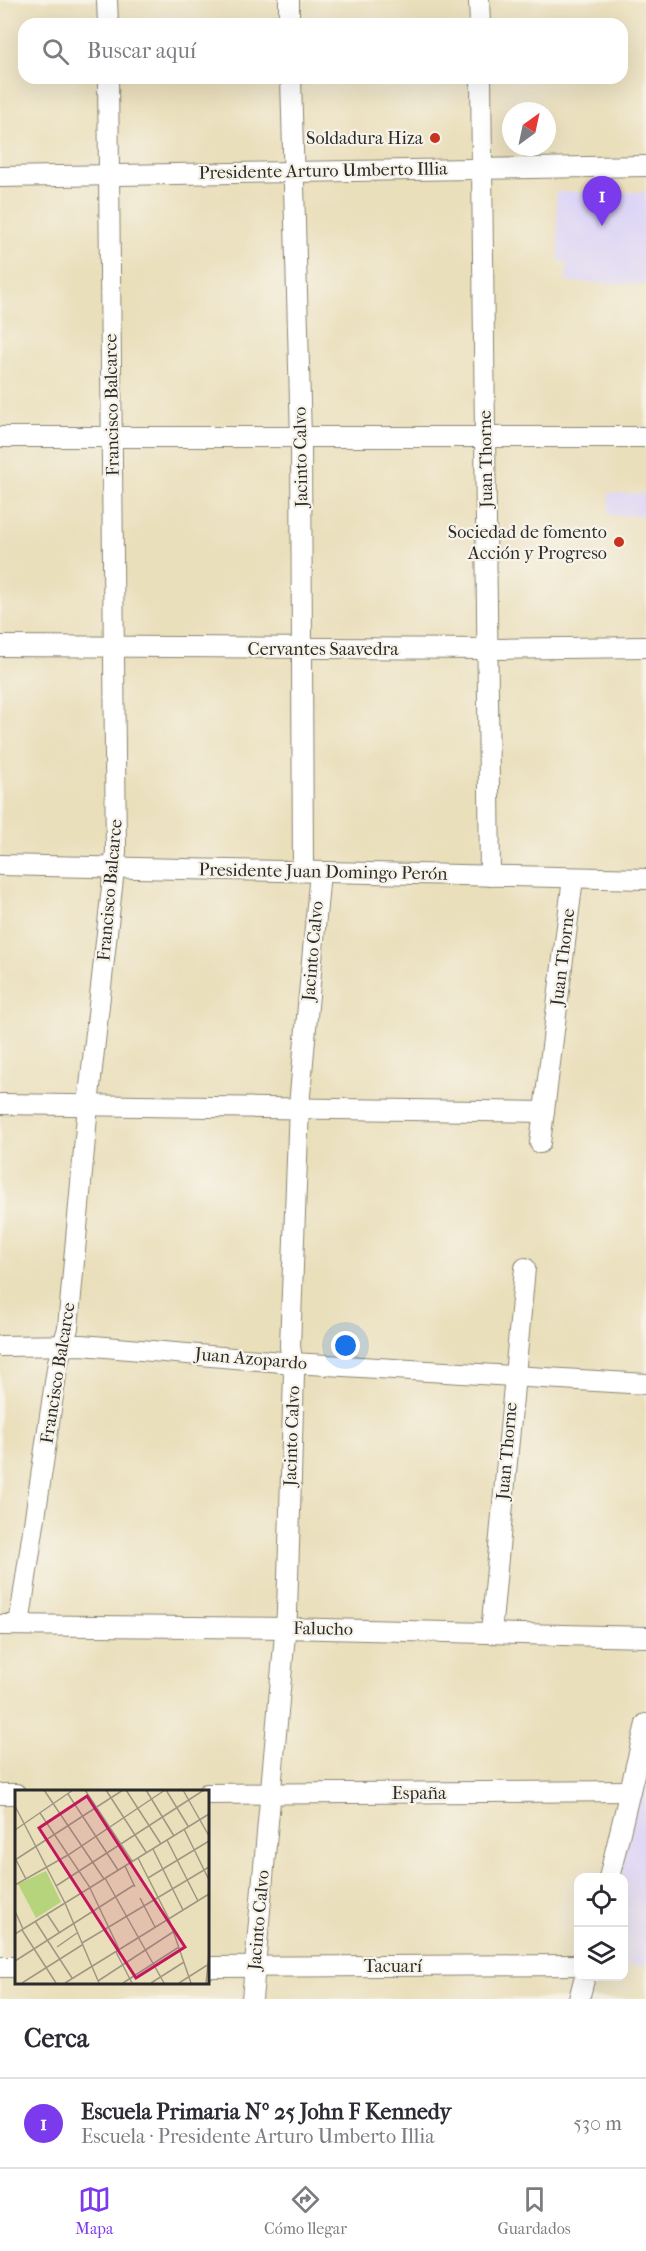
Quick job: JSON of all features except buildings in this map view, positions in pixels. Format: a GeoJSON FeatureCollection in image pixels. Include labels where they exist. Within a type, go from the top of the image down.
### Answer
{"type":"FeatureCollection","features":[{"type":"Feature","properties":{"kind":"street"},"geometry":{"type":"LineString","coordinates":[[107,0],[108,18]]}},
{"type":"Feature","properties":{"kind":"street"},"geometry":{"type":"LineString","coordinates":[[289,0],[289,18]]}},
{"type":"Feature","properties":{"kind":"street"},"geometry":{"type":"LineString","coordinates":[[479,0],[480,18]]}},
{"type":"Feature","properties":{"kind":"street","name":"Francisco Balcarce"},"geometry":{"type":"LineString","coordinates":[[10,1625],[68,1328],[88,1105],[114,867],[115,646],[108,84]]}},
{"type":"Feature","properties":{"kind":"street","name":"Jacinto Calvo"},"geometry":{"type":"LineString","coordinates":[[252,1999],[268,1794],[285,1628],[293,1363],[290,1346],[311,872],[302,649],[301,438],[291,84]]}},
{"type":"Feature","properties":{"kind":"street","name":"Juan Thorne"},"geometry":{"type":"LineString","coordinates":[[481,84],[490,876]]}},
{"type":"Feature","properties":{"kind":"street","name":"Presidente Arturo Umberto Illia"},"geometry":{"type":"LineString","coordinates":[[0,177],[294,170],[646,166]]}},
{"type":"Feature","properties":{"kind":"street"},"geometry":{"type":"LineString","coordinates":[[0,437],[112,439],[646,437]]}},
{"type":"Feature","properties":{"kind":"street","name":"Cervantes Saavedra"},"geometry":{"type":"LineString","coordinates":[[0,646],[302,649],[646,647]]}},
{"type":"Feature","properties":{"kind":"street","name":"Presidente Juan Domingo Perón"},"geometry":{"type":"LineString","coordinates":[[0,865],[646,879]]}},
{"type":"Feature","properties":{"kind":"street","name":"Juan Thorne"},"geometry":{"type":"LineString","coordinates":[[540,1143],[573,878]]}},
{"type":"Feature","properties":{"kind":"street"},"geometry":{"type":"LineString","coordinates":[[0,1104],[299,1106],[544,1112]]}},
{"type":"Feature","properties":{"kind":"street","name":"Juan Thorne"},"geometry":{"type":"LineString","coordinates":[[491,1633],[525,1268]]}},
{"type":"Feature","properties":{"kind":"street","name":"Juan Azopardo"},"geometry":{"type":"LineString","coordinates":[[0,1346],[82,1345],[293,1363],[646,1384]]}},
{"type":"Feature","properties":{"kind":"street","name":"Falucho"},"geometry":{"type":"LineString","coordinates":[[10,1625],[285,1628],[646,1637]]}},
{"type":"Feature","properties":{"kind":"street"},"geometry":{"type":"LineString","coordinates":[[610,1873],[646,1724]]}},
{"type":"Feature","properties":{"kind":"street","name":"España"},"geometry":{"type":"LineString","coordinates":[[208,1794],[630,1791]]}},
{"type":"Feature","properties":{"kind":"street","name":"Tacuarí"},"geometry":{"type":"LineString","coordinates":[[208,1966],[574,1965]]}},
{"type":"Feature","properties":{"kind":"street"},"geometry":{"type":"LineString","coordinates":[[579,1999],[584,1981]]}},
{"type":"Feature","properties":{"kind":"shaded area"},"geometry":{"type":"Polygon","coordinates":[[[556,192],[646,192],[646,285],[566,282],[567,262],[559,261],[556,192]]]}},
{"type":"Feature","properties":{"kind":"shaded area"},"geometry":{"type":"Polygon","coordinates":[[[609,493],[646,494],[646,516],[609,515],[609,493]]]}},
{"type":"Feature","properties":{"kind":"shaded area"},"geometry":{"type":"Polygon","coordinates":[[[646,1764],[646,1966],[628,1966],[628,1873],[620,1873],[646,1764]]]}},
{"type":"Feature","properties":{"kind":"place","name":"Soldadura Hiza"},"geometry":{"type":"Point","coordinates":[435,138]}},
{"type":"Feature","properties":{"kind":"place","name":"Escuela Primaria Nº 25 John F Kennedy"},"geometry":{"type":"Point","coordinates":[602,226]}},
{"type":"Feature","properties":{"kind":"place","name":"Sociedad de fomento Acción y Progreso"},"geometry":{"type":"Point","coordinates":[619,542]}}]}
